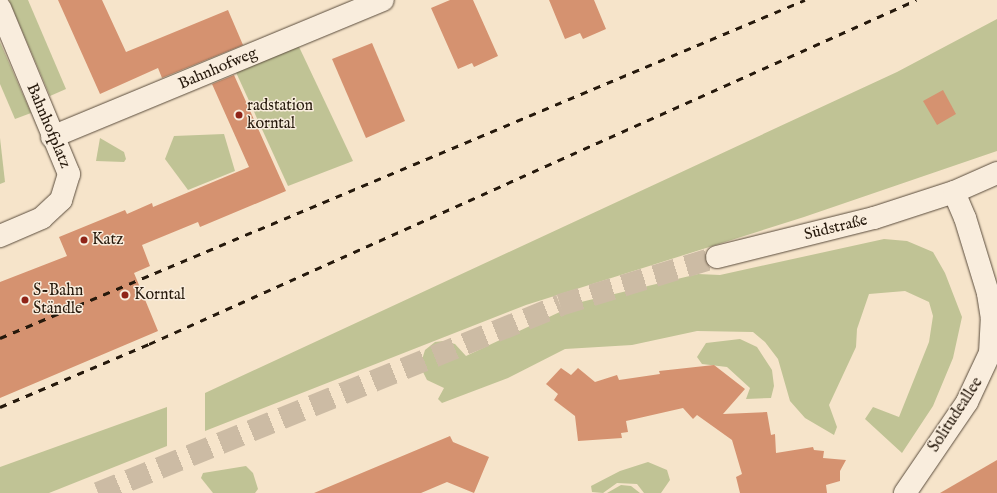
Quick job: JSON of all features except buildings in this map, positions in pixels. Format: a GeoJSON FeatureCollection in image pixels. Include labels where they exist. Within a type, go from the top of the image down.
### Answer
{"type":"FeatureCollection","features":[{"type":"Feature","properties":{"kind":"street","name":"Bahnhofweg"},"geometry":{"type":"LineString","coordinates":[[52,137],[383,0]]}},
{"type":"Feature","properties":{"kind":"street","name":"Bahnhofplatz"},"geometry":{"type":"LineString","coordinates":[[0,8],[52,137],[69,174],[61,200],[42,218],[0,236]]}},
{"type":"Feature","properties":{"kind":"street"},"geometry":{"type":"LineString","coordinates":[[954,192],[997,172]]}},
{"type":"Feature","properties":{"kind":"street","name":"Südstraße"},"geometry":{"type":"LineString","coordinates":[[717,257],[874,218],[954,192]]}},
{"type":"Feature","properties":{"kind":"street","name":"Solitudeallee"},"geometry":{"type":"LineString","coordinates":[[905,493],[967,402],[983,372],[992,337],[992,293],[954,192]]}},
{"type":"Feature","properties":{"kind":"green space"},"geometry":{"type":"Polygon","coordinates":[[[9,0],[28,0],[66,89],[50,96],[9,0]]]}},
{"type":"Feature","properties":{"kind":"green space"},"geometry":{"type":"Polygon","coordinates":[[[997,19],[997,151],[804,217],[526,305],[205,431],[205,393],[897,72],[997,19]]]}},
{"type":"Feature","properties":{"kind":"green space"},"geometry":{"type":"Polygon","coordinates":[[[292,32],[353,161],[288,186],[234,68],[292,32]]]}},
{"type":"Feature","properties":{"kind":"green space"},"geometry":{"type":"Polygon","coordinates":[[[0,42],[31,113],[15,119],[0,84],[0,42]]]}},
{"type":"Feature","properties":{"kind":"green space"},"geometry":{"type":"Polygon","coordinates":[[[224,134],[235,171],[188,190],[165,159],[174,136],[224,134]]]}},
{"type":"Feature","properties":{"kind":"green space"},"geometry":{"type":"Polygon","coordinates":[[[0,138],[5,182],[0,184],[0,138]]]}},
{"type":"Feature","properties":{"kind":"green space"},"geometry":{"type":"Polygon","coordinates":[[[100,138],[124,152],[126,159],[124,162],[96,161],[100,138]]]}},
{"type":"Feature","properties":{"kind":"green space"},"geometry":{"type":"Polygon","coordinates":[[[884,239],[907,241],[933,252],[945,273],[962,317],[953,358],[933,406],[902,453],[865,419],[873,407],[899,417],[929,342],[933,316],[929,302],[905,291],[869,294],[857,329],[856,347],[829,405],[837,427],[834,435],[805,418],[790,401],[778,359],[765,342],[753,332],[697,331],[632,345],[565,349],[508,378],[442,403],[438,399],[444,388],[427,380],[420,366],[425,350],[435,342],[443,341],[455,344],[466,356],[581,302],[698,274],[720,275],[884,239]]]}},
{"type":"Feature","properties":{"kind":"green space"},"geometry":{"type":"Polygon","coordinates":[[[740,339],[757,347],[772,370],[774,386],[771,398],[746,399],[750,388],[727,367],[702,364],[697,357],[706,343],[740,339]]]}},
{"type":"Feature","properties":{"kind":"green space"},"geometry":{"type":"Polygon","coordinates":[[[167,407],[167,446],[49,493],[0,493],[0,467],[167,407]]]}},
{"type":"Feature","properties":{"kind":"green space"},"geometry":{"type":"Polygon","coordinates":[[[648,462],[667,470],[670,480],[661,493],[644,493],[637,484],[617,483],[603,493],[592,492],[591,486],[620,471],[648,462]]]}},
{"type":"Feature","properties":{"kind":"green space"},"geometry":{"type":"Polygon","coordinates":[[[246,466],[253,473],[258,489],[255,493],[213,493],[201,478],[203,473],[246,466]]]}},
{"type":"Feature","properties":{"kind":"green space"},"geometry":{"type":"Polygon","coordinates":[[[621,485],[631,486],[640,493],[607,493],[621,485]]]}},
{"type":"Feature","properties":{"kind":"tunnel"},"geometry":{"type":"LineString","coordinates":[[98,493],[560,305],[717,257]]}},
{"type":"Feature","properties":{"kind":"railway"},"geometry":{"type":"LineString","coordinates":[[0,338],[805,0]]}},
{"type":"Feature","properties":{"kind":"railway"},"geometry":{"type":"LineString","coordinates":[[0,407],[149,344],[916,0]]}},
{"type":"Feature","properties":{"kind":"place","name":"radstation korntal"},"geometry":{"type":"Point","coordinates":[239,115]}},
{"type":"Feature","properties":{"kind":"place","name":"Katz"},"geometry":{"type":"Point","coordinates":[84,240]}},
{"type":"Feature","properties":{"kind":"place","name":"Korntal"},"geometry":{"type":"Point","coordinates":[125,295]}},
{"type":"Feature","properties":{"kind":"place","name":"S-Bahn Ständle"},"geometry":{"type":"Point","coordinates":[25,300]}}]}
